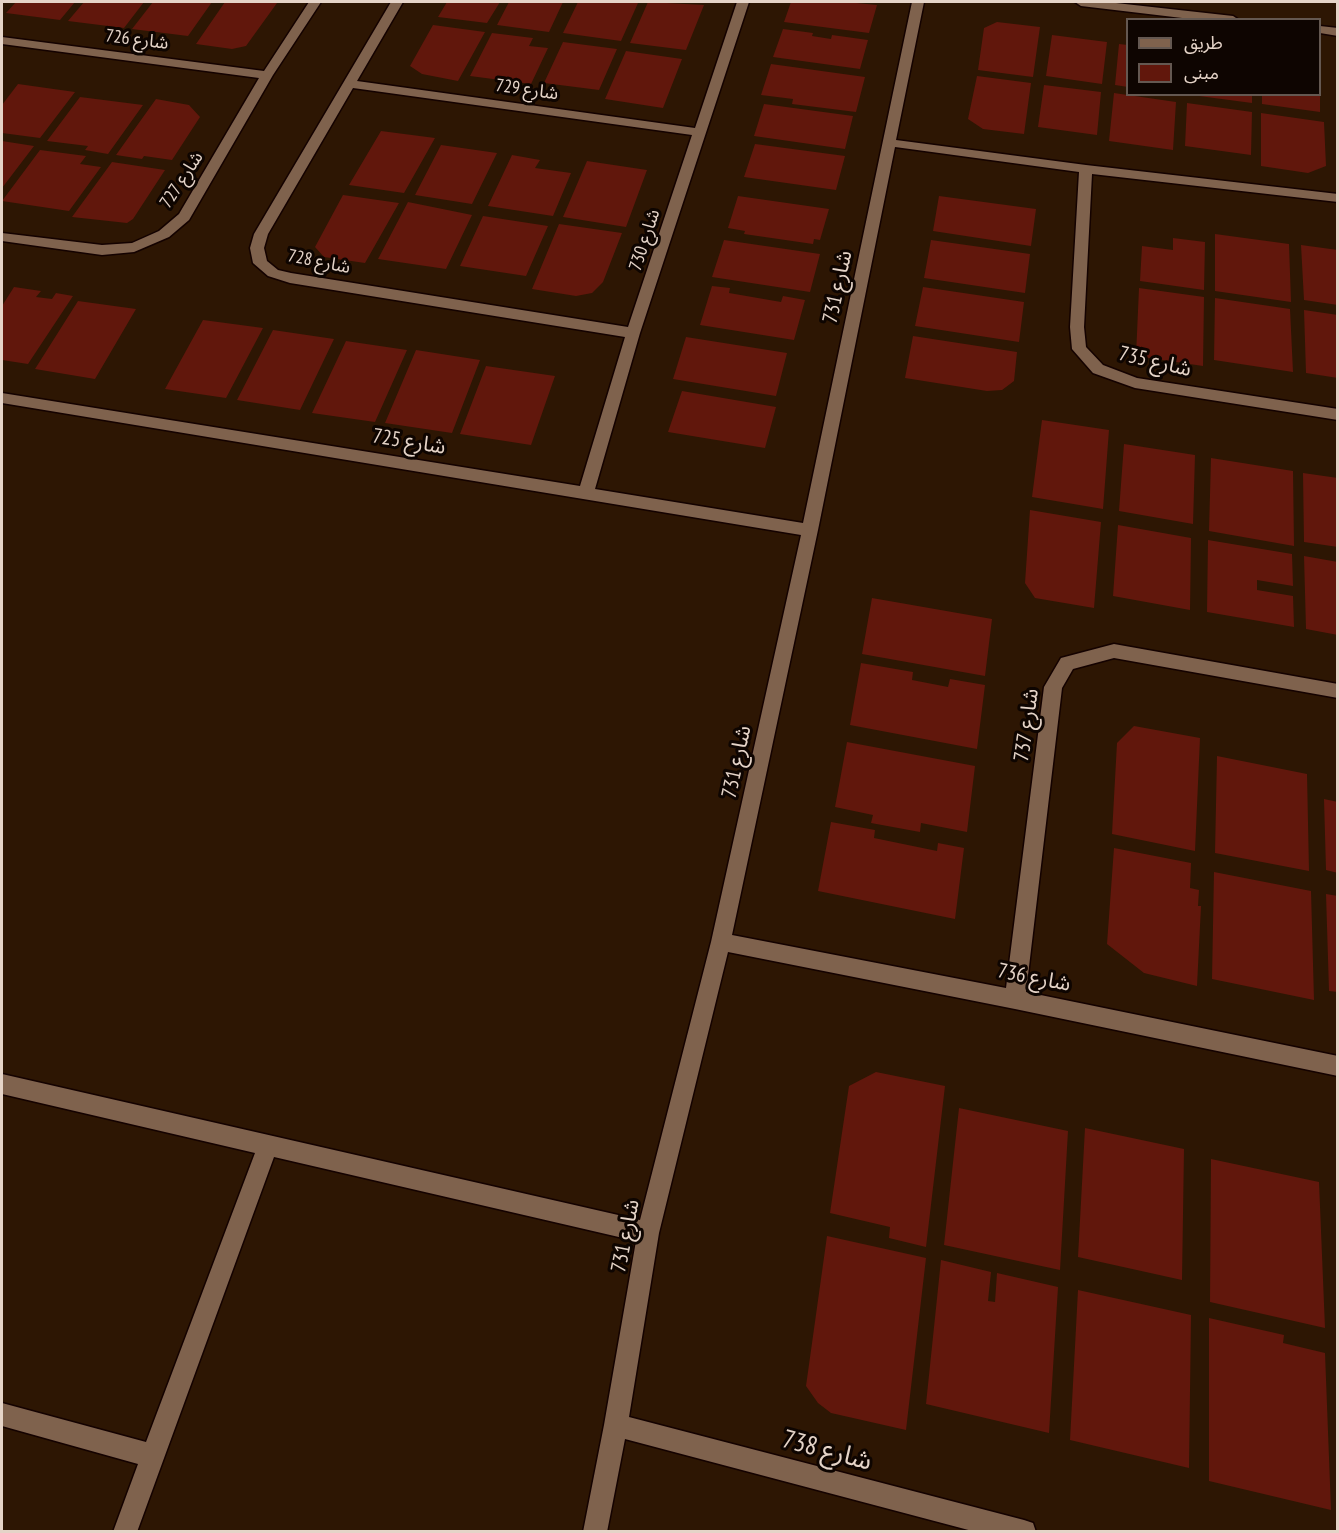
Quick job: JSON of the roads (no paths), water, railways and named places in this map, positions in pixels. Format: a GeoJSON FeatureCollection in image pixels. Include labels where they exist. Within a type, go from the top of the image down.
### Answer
{"type":"FeatureCollection","features":[{"type":"Feature","properties":{"kind":"street","name":"شارع 727"},"geometry":{"type":"LineString","coordinates":[[2,237],[102,250],[134,248],[165,234],[184,217],[267,75],[315,2]]}},
{"type":"Feature","properties":{"kind":"street","name":"شارع 728"},"geometry":{"type":"LineString","coordinates":[[397,2],[261,234],[257,248],[260,263],[273,273],[290,278],[633,333]]}},
{"type":"Feature","properties":{"kind":"street","name":"شارع 730"},"geometry":{"type":"LineString","coordinates":[[586,492],[633,333],[743,2]]}},
{"type":"Feature","properties":{"kind":"street","name":"شارع 731"},"geometry":{"type":"LineString","coordinates":[[595,1532],[616,1425],[648,1233],[721,942],[810,530],[891,143],[918,2]]}},
{"type":"Feature","properties":{"kind":"street"},"geometry":{"type":"LineString","coordinates":[[1081,2],[1218,18]]}},
{"type":"Feature","properties":{"kind":"street"},"geometry":{"type":"LineString","coordinates":[[1321,30],[1338,32]]}},
{"type":"Feature","properties":{"kind":"street","name":"شارع 726"},"geometry":{"type":"LineString","coordinates":[[2,40],[267,75]]}},
{"type":"Feature","properties":{"kind":"street","name":"شارع 729"},"geometry":{"type":"LineString","coordinates":[[350,84],[699,132]]}},
{"type":"Feature","properties":{"kind":"street"},"geometry":{"type":"LineString","coordinates":[[891,143],[1086,170],[1338,198]]}},
{"type":"Feature","properties":{"kind":"street","name":"شارع 735"},"geometry":{"type":"LineString","coordinates":[[1086,170],[1077,327],[1079,349],[1098,369],[1135,383],[1338,415]]}},
{"type":"Feature","properties":{"kind":"street","name":"شارع 725"},"geometry":{"type":"LineString","coordinates":[[2,398],[810,530]]}},
{"type":"Feature","properties":{"kind":"street","name":"شارع 737"},"geometry":{"type":"LineString","coordinates":[[1015,999],[1053,687],[1067,663],[1114,651],[1338,691]]}},
{"type":"Feature","properties":{"kind":"street","name":"شارع 736"},"geometry":{"type":"LineString","coordinates":[[721,942],[1015,999],[1338,1066]]}},
{"type":"Feature","properties":{"kind":"street"},"geometry":{"type":"LineString","coordinates":[[2,1084],[648,1233]]}},
{"type":"Feature","properties":{"kind":"street"},"geometry":{"type":"LineString","coordinates":[[125,1532],[268,1146]]}},
{"type":"Feature","properties":{"kind":"street"},"geometry":{"type":"LineString","coordinates":[[2,1415],[153,1456]]}},
{"type":"Feature","properties":{"kind":"street","name":"شارع 738"},"geometry":{"type":"LineString","coordinates":[[616,1425],[1024,1532]]}}]}
